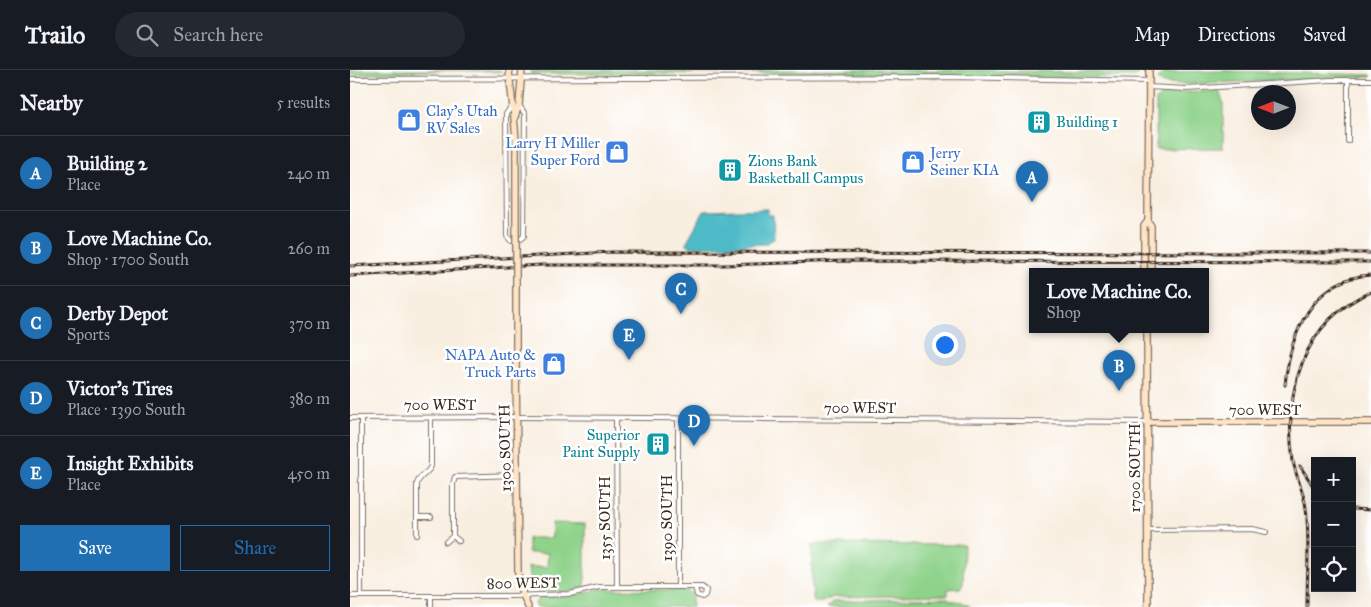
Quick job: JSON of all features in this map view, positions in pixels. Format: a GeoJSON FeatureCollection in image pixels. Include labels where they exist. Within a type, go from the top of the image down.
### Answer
{"type":"FeatureCollection","features":[{"type":"Feature","properties":{"kind":"street","name":"1300 SOUTH"},"geometry":{"type":"LineString","coordinates":[[509,70],[516,142],[518,570],[523,595],[528,607]]}},
{"type":"Feature","properties":{"kind":"street","name":"1300 SOUTH"},"geometry":{"type":"LineString","coordinates":[[515,117],[520,105],[522,70]]}},
{"type":"Feature","properties":{"kind":"street"},"geometry":{"type":"LineString","coordinates":[[1148,70],[1148,221],[1151,226],[1150,268]]}},
{"type":"Feature","properties":{"kind":"street"},"geometry":{"type":"LineString","coordinates":[[350,79],[951,77],[1148,84],[1187,89],[1371,80]]}},
{"type":"Feature","properties":{"kind":"street"},"geometry":{"type":"LineString","coordinates":[[1348,80],[1348,141]]}},
{"type":"Feature","properties":{"kind":"street","name":"1300 SOUTH"},"geometry":{"type":"LineString","coordinates":[[512,106],[506,114],[507,236],[511,241],[519,240],[524,236],[524,114],[520,105]]}},
{"type":"Feature","properties":{"kind":"street"},"geometry":{"type":"LineString","coordinates":[[1144,268],[1144,226],[1148,221]]}},
{"type":"Feature","properties":{"kind":"street","name":"1700 SOUTH"},"geometry":{"type":"LineString","coordinates":[[1147,333],[1148,607]]}},
{"type":"Feature","properties":{"kind":"street","name":"700 WEST"},"geometry":{"type":"LineString","coordinates":[[350,418],[517,417],[1371,422]]}},
{"type":"Feature","properties":{"kind":"street"},"geometry":{"type":"LineString","coordinates":[[361,418],[361,596]]}},
{"type":"Feature","properties":{"kind":"street"},"geometry":{"type":"LineString","coordinates":[[417,536],[417,482],[431,466],[431,418]]}},
{"type":"Feature","properties":{"kind":"street","name":"1355 SOUTH"},"geometry":{"type":"LineString","coordinates":[[616,419],[617,586]]}},
{"type":"Feature","properties":{"kind":"street","name":"1390 SOUTH"},"geometry":{"type":"LineString","coordinates":[[678,419],[678,587]]}},
{"type":"Feature","properties":{"kind":"street"},"geometry":{"type":"LineString","coordinates":[[458,541],[453,536],[453,484],[455,477],[518,476]]}},
{"type":"Feature","properties":{"kind":"street"},"geometry":{"type":"LineString","coordinates":[[417,517],[431,517]]}},
{"type":"Feature","properties":{"kind":"street"},"geometry":{"type":"LineString","coordinates":[[1148,530],[1252,529],[1266,532]]}},
{"type":"Feature","properties":{"kind":"street"},"geometry":{"type":"LineString","coordinates":[[446,542],[453,536]]}},
{"type":"Feature","properties":{"kind":"street","name":"800 WEST"},"geometry":{"type":"LineString","coordinates":[[350,596],[570,594],[594,587],[695,587]]}},
{"type":"Feature","properties":{"kind":"street"},"geometry":{"type":"LineString","coordinates":[[431,596],[431,607]]}},
{"type":"Feature","properties":{"kind":"green space"},"geometry":{"type":"Polygon","coordinates":[[[350,70],[450,70],[350,75],[350,70]]]}},
{"type":"Feature","properties":{"kind":"green space"},"geometry":{"type":"Polygon","coordinates":[[[450,70],[502,70],[500,72],[450,70]]]}},
{"type":"Feature","properties":{"kind":"green space"},"geometry":{"type":"Polygon","coordinates":[[[531,70],[949,70],[1139,73],[1134,77],[926,77],[827,73],[531,74],[531,70]]]}},
{"type":"Feature","properties":{"kind":"green space"},"geometry":{"type":"Polygon","coordinates":[[[1226,71],[1371,75],[1371,77],[1185,84],[1161,83],[1157,79],[1165,72],[1226,71]]]}},
{"type":"Feature","properties":{"kind":"green space"},"geometry":{"type":"Polygon","coordinates":[[[1219,91],[1223,102],[1223,148],[1156,149],[1156,100],[1164,93],[1219,91]]]}},
{"type":"Feature","properties":{"kind":"green space"},"geometry":{"type":"Polygon","coordinates":[[[552,523],[585,524],[585,587],[573,591],[560,592],[534,591],[530,587],[528,567],[547,567],[548,553],[528,553],[528,538],[552,538],[552,523]]]}},
{"type":"Feature","properties":{"kind":"green space"},"geometry":{"type":"Polygon","coordinates":[[[812,544],[964,545],[963,584],[960,588],[948,589],[948,595],[833,597],[822,602],[814,602],[812,589],[812,544]]]}},
{"type":"Feature","properties":{"kind":"green space"},"geometry":{"type":"Polygon","coordinates":[[[599,589],[687,590],[692,594],[692,607],[537,607],[535,604],[539,597],[573,596],[599,589]]]}},
{"type":"Feature","properties":{"kind":"green space"},"geometry":{"type":"Polygon","coordinates":[[[948,598],[948,600],[962,602],[971,607],[827,607],[833,601],[948,598]]]}},
{"type":"Feature","properties":{"kind":"water"},"geometry":{"type":"Polygon","coordinates":[[[768,209],[768,215],[773,215],[774,239],[765,244],[691,247],[686,243],[704,211],[768,209]]]}},
{"type":"Feature","properties":{"kind":"railway"},"geometry":{"type":"LineString","coordinates":[[350,266],[612,252],[1371,253]]}},
{"type":"Feature","properties":{"kind":"railway"},"geometry":{"type":"LineString","coordinates":[[350,276],[542,265],[724,265],[843,261],[1371,262]]}},
{"type":"Feature","properties":{"kind":"railway"},"geometry":{"type":"LineString","coordinates":[[1285,385],[1292,347],[1308,312],[1319,298],[1333,286],[1351,278],[1371,275]]}},
{"type":"Feature","properties":{"kind":"railway"},"geometry":{"type":"LineString","coordinates":[[1307,607],[1307,520],[1305,502],[1293,461],[1291,435],[1291,410],[1295,385],[1303,362],[1314,340],[1329,321],[1348,305],[1371,292]]}},
{"type":"Feature","properties":{"kind":"railway"},"geometry":{"type":"LineString","coordinates":[[1300,466],[1311,483]]}},
{"type":"Feature","properties":{"kind":"railway"},"geometry":{"type":"LineString","coordinates":[[1356,509],[1371,510]]}},
{"type":"Feature","properties":{"kind":"place","name":"Clay's Utah RV Sales"},"geometry":{"type":"Point","coordinates":[409,120]}},
{"type":"Feature","properties":{"kind":"place","name":"Building 1"},"geometry":{"type":"Point","coordinates":[1039,122]}},
{"type":"Feature","properties":{"kind":"place","name":"Larry H Miller Super Ford"},"geometry":{"type":"Point","coordinates":[617,152]}},
{"type":"Feature","properties":{"kind":"place","name":"Jerry Seiner KIA"},"geometry":{"type":"Point","coordinates":[913,162]}},
{"type":"Feature","properties":{"kind":"place","name":"Zions Bank Basketball Campus"},"geometry":{"type":"Point","coordinates":[730,170]}},
{"type":"Feature","properties":{"kind":"place","name":"Building 2"},"geometry":{"type":"Point","coordinates":[1032,202]}},
{"type":"Feature","properties":{"kind":"place","name":"Derby Depot"},"geometry":{"type":"Point","coordinates":[681,314]}},
{"type":"Feature","properties":{"kind":"place","name":"Insight Exhibits"},"geometry":{"type":"Point","coordinates":[629,360]}},
{"type":"Feature","properties":{"kind":"place","name":"NAPA Auto & Truck Parts"},"geometry":{"type":"Point","coordinates":[554,364]}},
{"type":"Feature","properties":{"kind":"place","name":"Love Machine Co."},"geometry":{"type":"Point","coordinates":[1119,391]}},
{"type":"Feature","properties":{"kind":"place","name":"Superior Paint Supply"},"geometry":{"type":"Point","coordinates":[658,444]}},
{"type":"Feature","properties":{"kind":"place","name":"Victor's Tires"},"geometry":{"type":"Point","coordinates":[694,446]}}]}
